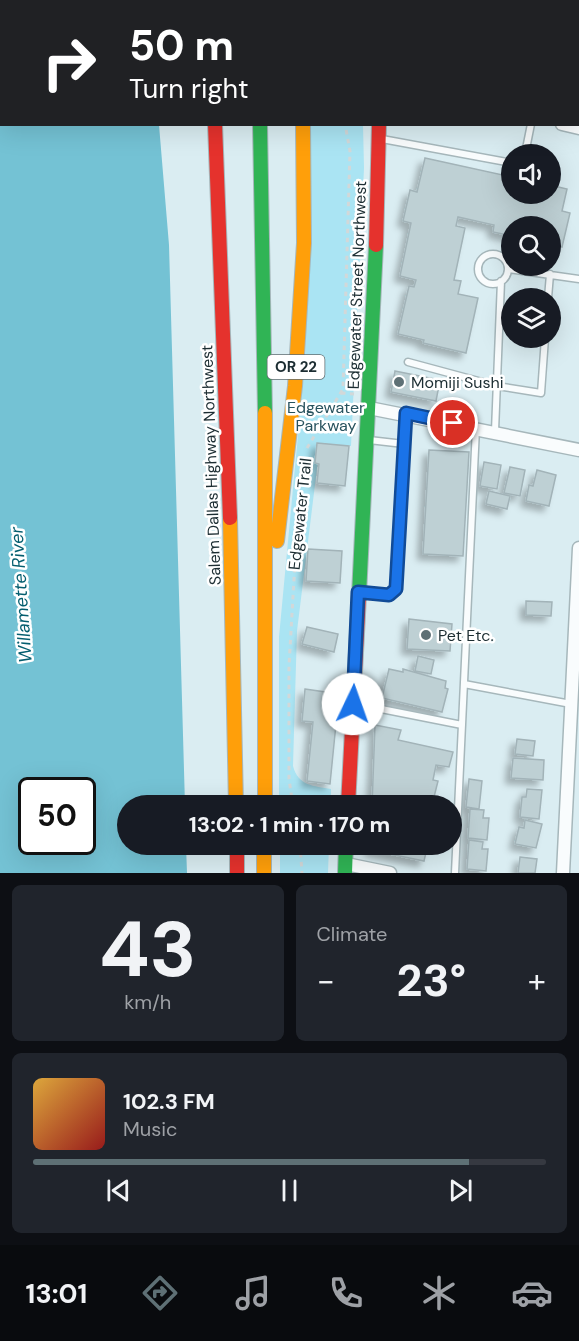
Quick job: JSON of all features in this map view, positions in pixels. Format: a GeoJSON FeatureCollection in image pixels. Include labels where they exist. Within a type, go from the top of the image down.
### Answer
{"type":"FeatureCollection","features":[{"type":"Feature","properties":{"kind":"main road","name":"Salem Dallas Highway Northwest"},"geometry":{"type":"LineString","coordinates":[[215,126],[228,441],[236,795]]}},
{"type":"Feature","properties":{"kind":"main road","name":"OR 22"},"geometry":{"type":"LineString","coordinates":[[260,126],[264,222],[265,795]]}},
{"type":"Feature","properties":{"kind":"main road","name":"OR 22"},"geometry":{"type":"LineString","coordinates":[[266,608],[279,527],[295,386],[304,243],[303,126]]}},
{"type":"Feature","properties":{"kind":"main road","name":"Edgewater Street Northwest"},"geometry":{"type":"LineString","coordinates":[[349,795],[369,408],[379,126]]}},
{"type":"Feature","properties":{"kind":"main road"},"geometry":{"type":"LineString","coordinates":[[237,855],[237,873]]}},
{"type":"Feature","properties":{"kind":"main road"},"geometry":{"type":"LineString","coordinates":[[264,855],[264,873]]}},
{"type":"Feature","properties":{"kind":"street"},"geometry":{"type":"LineString","coordinates":[[369,408],[406,413],[579,450]]}},
{"type":"Feature","properties":{"kind":"street"},"geometry":{"type":"LineString","coordinates":[[563,873],[579,548]]}},
{"type":"Feature","properties":{"kind":"street"},"geometry":{"type":"LineString","coordinates":[[345,868],[390,873]]}},
{"type":"Feature","properties":{"kind":"lane"},"geometry":{"type":"LineString","coordinates":[[527,144],[531,126]]}},
{"type":"Feature","properties":{"kind":"lane"},"geometry":{"type":"LineString","coordinates":[[378,139],[501,162]]}},
{"type":"Feature","properties":{"kind":"lane"},"geometry":{"type":"LineString","coordinates":[[501,258],[496,254],[486,255],[479,262],[478,272],[483,280],[492,284],[501,281]]}},
{"type":"Feature","properties":{"kind":"lane"},"geometry":{"type":"LineString","coordinates":[[495,431],[501,281],[504,276]]}},
{"type":"Feature","properties":{"kind":"lane"},"geometry":{"type":"LineString","coordinates":[[561,276],[579,279]]}},
{"type":"Feature","properties":{"kind":"lane"},"geometry":{"type":"LineString","coordinates":[[408,362],[497,386],[541,393],[544,348]]}},
{"type":"Feature","properties":{"kind":"lane"},"geometry":{"type":"LineString","coordinates":[[358,592],[389,595],[396,589],[406,413]]}},
{"type":"Feature","properties":{"kind":"lane"},"geometry":{"type":"LineString","coordinates":[[455,873],[476,428]]}},
{"type":"Feature","properties":{"kind":"lane"},"geometry":{"type":"LineString","coordinates":[[367,440],[404,444]]}},
{"type":"Feature","properties":{"kind":"lane"},"geometry":{"type":"LineString","coordinates":[[464,684],[571,704]]}},
{"type":"Feature","properties":{"kind":"lane"},"geometry":{"type":"LineString","coordinates":[[353,704],[462,725]]}},
{"type":"Feature","properties":{"kind":"path","name":"Edgewater Trail"},"geometry":{"type":"LineString","coordinates":[[306,454],[314,434],[343,388],[350,151],[345,126]]}},
{"type":"Feature","properties":{"kind":"path","name":"Edgewater Trail"},"geometry":{"type":"LineString","coordinates":[[291,795],[289,779],[290,656],[298,533]]}},
{"type":"Feature","properties":{"kind":"path"},"geometry":{"type":"LineString","coordinates":[[301,855],[302,873]]}},
{"type":"Feature","properties":{"kind":"green space","name":"Edgewater Parkway"},"geometry":{"type":"Polygon","coordinates":[[[311,126],[363,126],[364,168],[351,446],[320,444],[297,631],[293,766],[299,778],[313,786],[331,789],[331,795],[279,795],[279,637],[305,361],[311,126]]]}},
{"type":"Feature","properties":{"kind":"green space"},"geometry":{"type":"Polygon","coordinates":[[[280,855],[329,855],[328,873],[280,873],[280,855]]]}},
{"type":"Feature","properties":{"kind":"water","name":"Willamette River"},"geometry":{"type":"Polygon","coordinates":[[[0,126],[159,126],[169,245],[185,795],[117,795],[117,855],[186,855],[187,873],[0,873],[0,126]]]}},
{"type":"Feature","properties":{"kind":"building"},"geometry":{"type":"Polygon","coordinates":[[[425,158],[501,175],[501,204],[561,204],[561,188],[567,189],[562,211],[570,213],[562,247],[561,216],[501,216],[501,234],[493,232],[494,225],[458,217],[456,226],[465,228],[454,280],[461,281],[458,294],[478,298],[466,353],[423,343],[424,340],[398,334],[409,286],[414,287],[416,280],[400,276],[411,223],[403,221],[410,190],[417,192],[425,158]]]}},
{"type":"Feature","properties":{"kind":"building"},"geometry":{"type":"Polygon","coordinates":[[[395,371],[440,380],[436,401],[391,392],[395,371]]]}},
{"type":"Feature","properties":{"kind":"building"},"geometry":{"type":"Polygon","coordinates":[[[317,443],[349,446],[345,486],[317,483],[319,464],[315,463],[317,443]]]}},
{"type":"Feature","properties":{"kind":"building"},"geometry":{"type":"Polygon","coordinates":[[[429,450],[469,452],[463,556],[423,554],[429,450]]]}},
{"type":"Feature","properties":{"kind":"building"},"geometry":{"type":"Polygon","coordinates":[[[484,462],[501,465],[497,489],[480,486],[484,462]]]}},
{"type":"Feature","properties":{"kind":"building"},"geometry":{"type":"Polygon","coordinates":[[[510,467],[525,470],[520,496],[504,493],[510,467]]]}},
{"type":"Feature","properties":{"kind":"building"},"geometry":{"type":"Polygon","coordinates":[[[537,470],[556,475],[549,506],[526,501],[529,485],[533,486],[537,470]]]}},
{"type":"Feature","properties":{"kind":"building"},"geometry":{"type":"Polygon","coordinates":[[[489,491],[510,496],[507,509],[486,504],[489,491]]]}},
{"type":"Feature","properties":{"kind":"building"},"geometry":{"type":"Polygon","coordinates":[[[308,549],[342,551],[340,583],[306,581],[308,549]]]}},
{"type":"Feature","properties":{"kind":"building"},"geometry":{"type":"Polygon","coordinates":[[[526,601],[552,602],[551,616],[526,615],[526,601]]]}},
{"type":"Feature","properties":{"kind":"building"},"geometry":{"type":"Polygon","coordinates":[[[409,619],[452,624],[450,651],[407,649],[409,619]]]}},
{"type":"Feature","properties":{"kind":"building"},"geometry":{"type":"Polygon","coordinates":[[[307,627],[338,634],[334,652],[302,644],[307,627]]]}},
{"type":"Feature","properties":{"kind":"building"},"geometry":{"type":"Polygon","coordinates":[[[418,656],[434,660],[431,674],[415,671],[418,656]]]}},
{"type":"Feature","properties":{"kind":"building"},"geometry":{"type":"Polygon","coordinates":[[[389,669],[403,672],[403,669],[446,681],[445,688],[448,689],[442,712],[382,698],[389,669]]]}},
{"type":"Feature","properties":{"kind":"building"},"geometry":{"type":"Polygon","coordinates":[[[305,689],[339,694],[330,784],[307,781],[313,722],[302,721],[305,689]]]}},
{"type":"Feature","properties":{"kind":"building"},"geometry":{"type":"Polygon","coordinates":[[[375,725],[401,730],[398,740],[453,752],[449,767],[436,765],[433,780],[438,781],[434,795],[372,795],[375,725]]]}},
{"type":"Feature","properties":{"kind":"building"},"geometry":{"type":"Polygon","coordinates":[[[517,739],[535,741],[533,756],[515,754],[517,739]]]}},
{"type":"Feature","properties":{"kind":"building"},"geometry":{"type":"Polygon","coordinates":[[[513,758],[544,760],[543,780],[511,778],[513,758]]]}},
{"type":"Feature","properties":{"kind":"building"},"geometry":{"type":"Polygon","coordinates":[[[469,779],[482,781],[479,809],[466,807],[469,779]]]}},
{"type":"Feature","properties":{"kind":"building"},"geometry":{"type":"Polygon","coordinates":[[[527,789],[542,790],[539,819],[520,817],[522,797],[526,797],[527,789]]]}},
{"type":"Feature","properties":{"kind":"building"},"geometry":{"type":"Polygon","coordinates":[[[470,809],[484,810],[483,818],[489,818],[487,840],[468,838],[470,809]]]}},
{"type":"Feature","properties":{"kind":"building"},"geometry":{"type":"Polygon","coordinates":[[[525,820],[542,824],[536,848],[515,844],[519,827],[524,828],[525,820]]]}},
{"type":"Feature","properties":{"kind":"building"},"geometry":{"type":"Polygon","coordinates":[[[469,840],[483,842],[482,849],[488,849],[486,871],[467,869],[469,840]]]}},
{"type":"Feature","properties":{"kind":"building"},"geometry":{"type":"Polygon","coordinates":[[[395,855],[425,855],[424,861],[395,855]]]}},
{"type":"Feature","properties":{"kind":"building"},"geometry":{"type":"Polygon","coordinates":[[[520,857],[537,859],[535,873],[518,873],[520,857]]]}},
{"type":"Feature","properties":{"kind":"traffic: fast"},"geometry":{"type":"LineString","coordinates":[[260,126],[265,413]]}},
{"type":"Feature","properties":{"kind":"traffic: fast"},"geometry":{"type":"LineString","coordinates":[[359,595],[376,245]]}},
{"type":"Feature","properties":{"kind":"traffic: fast"},"geometry":{"type":"LineString","coordinates":[[345,873],[346,855]]}},
{"type":"Feature","properties":{"kind":"traffic: slow"},"geometry":{"type":"LineString","coordinates":[[277,541],[295,386],[304,243],[303,126]]}},
{"type":"Feature","properties":{"kind":"traffic: slow"},"geometry":{"type":"LineString","coordinates":[[265,413],[265,795]]}},
{"type":"Feature","properties":{"kind":"traffic: slow"},"geometry":{"type":"LineString","coordinates":[[230,518],[236,795]]}},
{"type":"Feature","properties":{"kind":"traffic: slow"},"geometry":{"type":"LineString","coordinates":[[264,855],[264,873]]}},
{"type":"Feature","properties":{"kind":"traffic: jam"},"geometry":{"type":"LineString","coordinates":[[215,126],[230,518]]}},
{"type":"Feature","properties":{"kind":"traffic: jam"},"geometry":{"type":"LineString","coordinates":[[376,245],[379,126]]}},
{"type":"Feature","properties":{"kind":"traffic: jam"},"geometry":{"type":"LineString","coordinates":[[349,795],[359,595]]}},
{"type":"Feature","properties":{"kind":"traffic: jam"},"geometry":{"type":"LineString","coordinates":[[237,855],[237,873]]}},
{"type":"Feature","properties":{"kind":"place","name":"Momiji Sushi"},"geometry":{"type":"Point","coordinates":[399,382]}},
{"type":"Feature","properties":{"kind":"place","name":"Pet Etc."},"geometry":{"type":"Point","coordinates":[426,635]}},
{"type":"Feature","properties":{"kind":"route"},"geometry":{"type":"LineString","coordinates":[[353,704],[358,592],[389,595],[396,589],[406,413],[453,423]]}}]}
